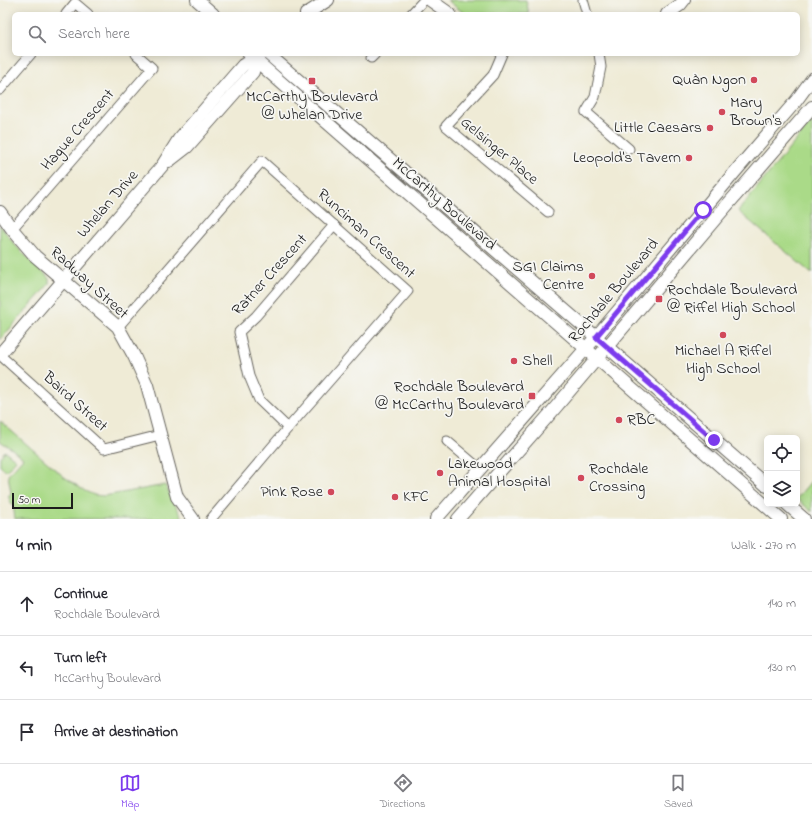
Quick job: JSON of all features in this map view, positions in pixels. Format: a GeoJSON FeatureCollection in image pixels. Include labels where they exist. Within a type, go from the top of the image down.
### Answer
{"type":"FeatureCollection","features":[{"type":"Feature","properties":{"kind":"main road"},"geometry":{"type":"LineString","coordinates":[[197,0],[211,12]]}},
{"type":"Feature","properties":{"kind":"main road"},"geometry":{"type":"LineString","coordinates":[[309,12],[328,0]]}},
{"type":"Feature","properties":{"kind":"main road"},"geometry":{"type":"LineString","coordinates":[[430,0],[447,12]]}},
{"type":"Feature","properties":{"kind":"main road"},"geometry":{"type":"LineString","coordinates":[[670,12],[680,5],[684,0]]}},
{"type":"Feature","properties":{"kind":"main road","name":"McCarthy Boulevard"},"geometry":{"type":"LineString","coordinates":[[255,56],[537,306],[781,519]]}},
{"type":"Feature","properties":{"kind":"main road","name":"Whelan Drive"},"geometry":{"type":"LineString","coordinates":[[0,354],[162,166],[179,139],[243,65],[255,56]]}},
{"type":"Feature","properties":{"kind":"main road","name":"McCarthy Boulevard"},"geometry":{"type":"LineString","coordinates":[[270,56],[764,483]]}},
{"type":"Feature","properties":{"kind":"main road","name":"Rochdale Boulevard"},"geometry":{"type":"LineString","coordinates":[[436,519],[586,349],[796,101],[812,79]]}},
{"type":"Feature","properties":{"kind":"main road","name":"Rochdale Boulevard"},"geometry":{"type":"LineString","coordinates":[[458,519],[812,107]]}},
{"type":"Feature","properties":{"kind":"main road","name":"Radway Street"},"geometry":{"type":"LineString","coordinates":[[0,212],[35,256],[118,327],[134,356],[147,385],[177,497],[192,519]]}},
{"type":"Feature","properties":{"kind":"main road"},"geometry":{"type":"LineString","coordinates":[[790,507],[804,519]]}},
{"type":"Feature","properties":{"kind":"street"},"geometry":{"type":"LineString","coordinates":[[413,12],[424,0]]}},
{"type":"Feature","properties":{"kind":"street"},"geometry":{"type":"LineString","coordinates":[[583,0],[586,12]]}},
{"type":"Feature","properties":{"kind":"street"},"geometry":{"type":"LineString","coordinates":[[68,12],[75,4],[85,12]]}},
{"type":"Feature","properties":{"kind":"street"},"geometry":{"type":"LineString","coordinates":[[0,90],[29,56]]}},
{"type":"Feature","properties":{"kind":"street","name":"Hague Crescent"},"geometry":{"type":"LineString","coordinates":[[12,229],[152,68],[138,56]]}},
{"type":"Feature","properties":{"kind":"street","name":"Gelsinger Place"},"geometry":{"type":"LineString","coordinates":[[501,56],[493,75],[446,126],[548,212]]}},
{"type":"Feature","properties":{"kind":"street"},"geometry":{"type":"LineString","coordinates":[[599,56],[601,67],[595,97],[586,112],[629,149]]}},
{"type":"Feature","properties":{"kind":"street","name":"Runciman Crescent"},"geometry":{"type":"LineString","coordinates":[[118,327],[262,161],[408,291],[288,428],[211,519]]}},
{"type":"Feature","properties":{"kind":"street","name":"Ratner Crescent"},"geometry":{"type":"LineString","coordinates":[[288,428],[259,400],[249,376],[239,332],[256,316],[334,225]]}},
{"type":"Feature","properties":{"kind":"street","name":"Baird Street"},"geometry":{"type":"LineString","coordinates":[[0,354],[104,449],[160,435]]}},
{"type":"Feature","properties":{"kind":"street"},"geometry":{"type":"LineString","coordinates":[[447,441],[480,469]]}},
{"type":"Feature","properties":{"kind":"green space"},"geometry":{"type":"Polygon","coordinates":[[[447,0],[526,0],[529,12],[462,12],[447,0]]]}},
{"type":"Feature","properties":{"kind":"green space"},"geometry":{"type":"Polygon","coordinates":[[[812,121],[812,274],[738,211],[812,121]]]}},
{"type":"Feature","properties":{"kind":"green space"},"geometry":{"type":"Polygon","coordinates":[[[0,225],[14,244],[47,276],[49,279],[49,284],[0,340],[0,225]]]}},
{"type":"Feature","properties":{"kind":"green space"},"geometry":{"type":"Polygon","coordinates":[[[0,421],[63,476],[85,491],[94,495],[104,496],[165,485],[183,519],[15,519],[13,504],[9,501],[10,499],[8,497],[11,493],[8,475],[23,458],[0,441],[0,421]]]}},
{"type":"Feature","properties":{"kind":"green space"},"geometry":{"type":"Polygon","coordinates":[[[5,451],[16,460],[6,471],[0,466],[0,457],[5,451]]]}},
{"type":"Feature","properties":{"kind":"green space"},"geometry":{"type":"Polygon","coordinates":[[[812,480],[812,512],[800,502],[800,494],[812,480]]]}},
{"type":"Feature","properties":{"kind":"place","name":"Quàn Ngon"},"geometry":{"type":"Point","coordinates":[754,80]}},
{"type":"Feature","properties":{"kind":"place","name":"McCarthy Boulevard @ Whelan Drive"},"geometry":{"type":"Point","coordinates":[312,81]}},
{"type":"Feature","properties":{"kind":"place","name":"Mary Brown's"},"geometry":{"type":"Point","coordinates":[722,112]}},
{"type":"Feature","properties":{"kind":"place","name":"Little Caesars"},"geometry":{"type":"Point","coordinates":[710,128]}},
{"type":"Feature","properties":{"kind":"place","name":"Leopold's Tavern"},"geometry":{"type":"Point","coordinates":[689,158]}},
{"type":"Feature","properties":{"kind":"place","name":"SGI Claims Centre"},"geometry":{"type":"Point","coordinates":[592,276]}},
{"type":"Feature","properties":{"kind":"place","name":"Rochdale Boulevard @ Riffel High School"},"geometry":{"type":"Point","coordinates":[659,299]}},
{"type":"Feature","properties":{"kind":"place","name":"Michael A Riffel High School"},"geometry":{"type":"Point","coordinates":[723,335]}},
{"type":"Feature","properties":{"kind":"place","name":"Shell"},"geometry":{"type":"Point","coordinates":[514,361]}},
{"type":"Feature","properties":{"kind":"place","name":"Rochdale Boulevard @ McCarthy Boulevard"},"geometry":{"type":"Point","coordinates":[532,396]}},
{"type":"Feature","properties":{"kind":"place","name":"RBC"},"geometry":{"type":"Point","coordinates":[619,420]}},
{"type":"Feature","properties":{"kind":"place","name":"Lakewood Animal Hospital"},"geometry":{"type":"Point","coordinates":[440,473]}},
{"type":"Feature","properties":{"kind":"place","name":"Rochdale Crossing"},"geometry":{"type":"Point","coordinates":[581,478]}},
{"type":"Feature","properties":{"kind":"place","name":"Pink Rose"},"geometry":{"type":"Point","coordinates":[331,492]}},
{"type":"Feature","properties":{"kind":"place","name":"KFC"},"geometry":{"type":"Point","coordinates":[395,497]}},
{"type":"Feature","properties":{"kind":"route"},"geometry":{"type":"LineString","coordinates":[[703,210],[596,337],[714,440]]}}]}
